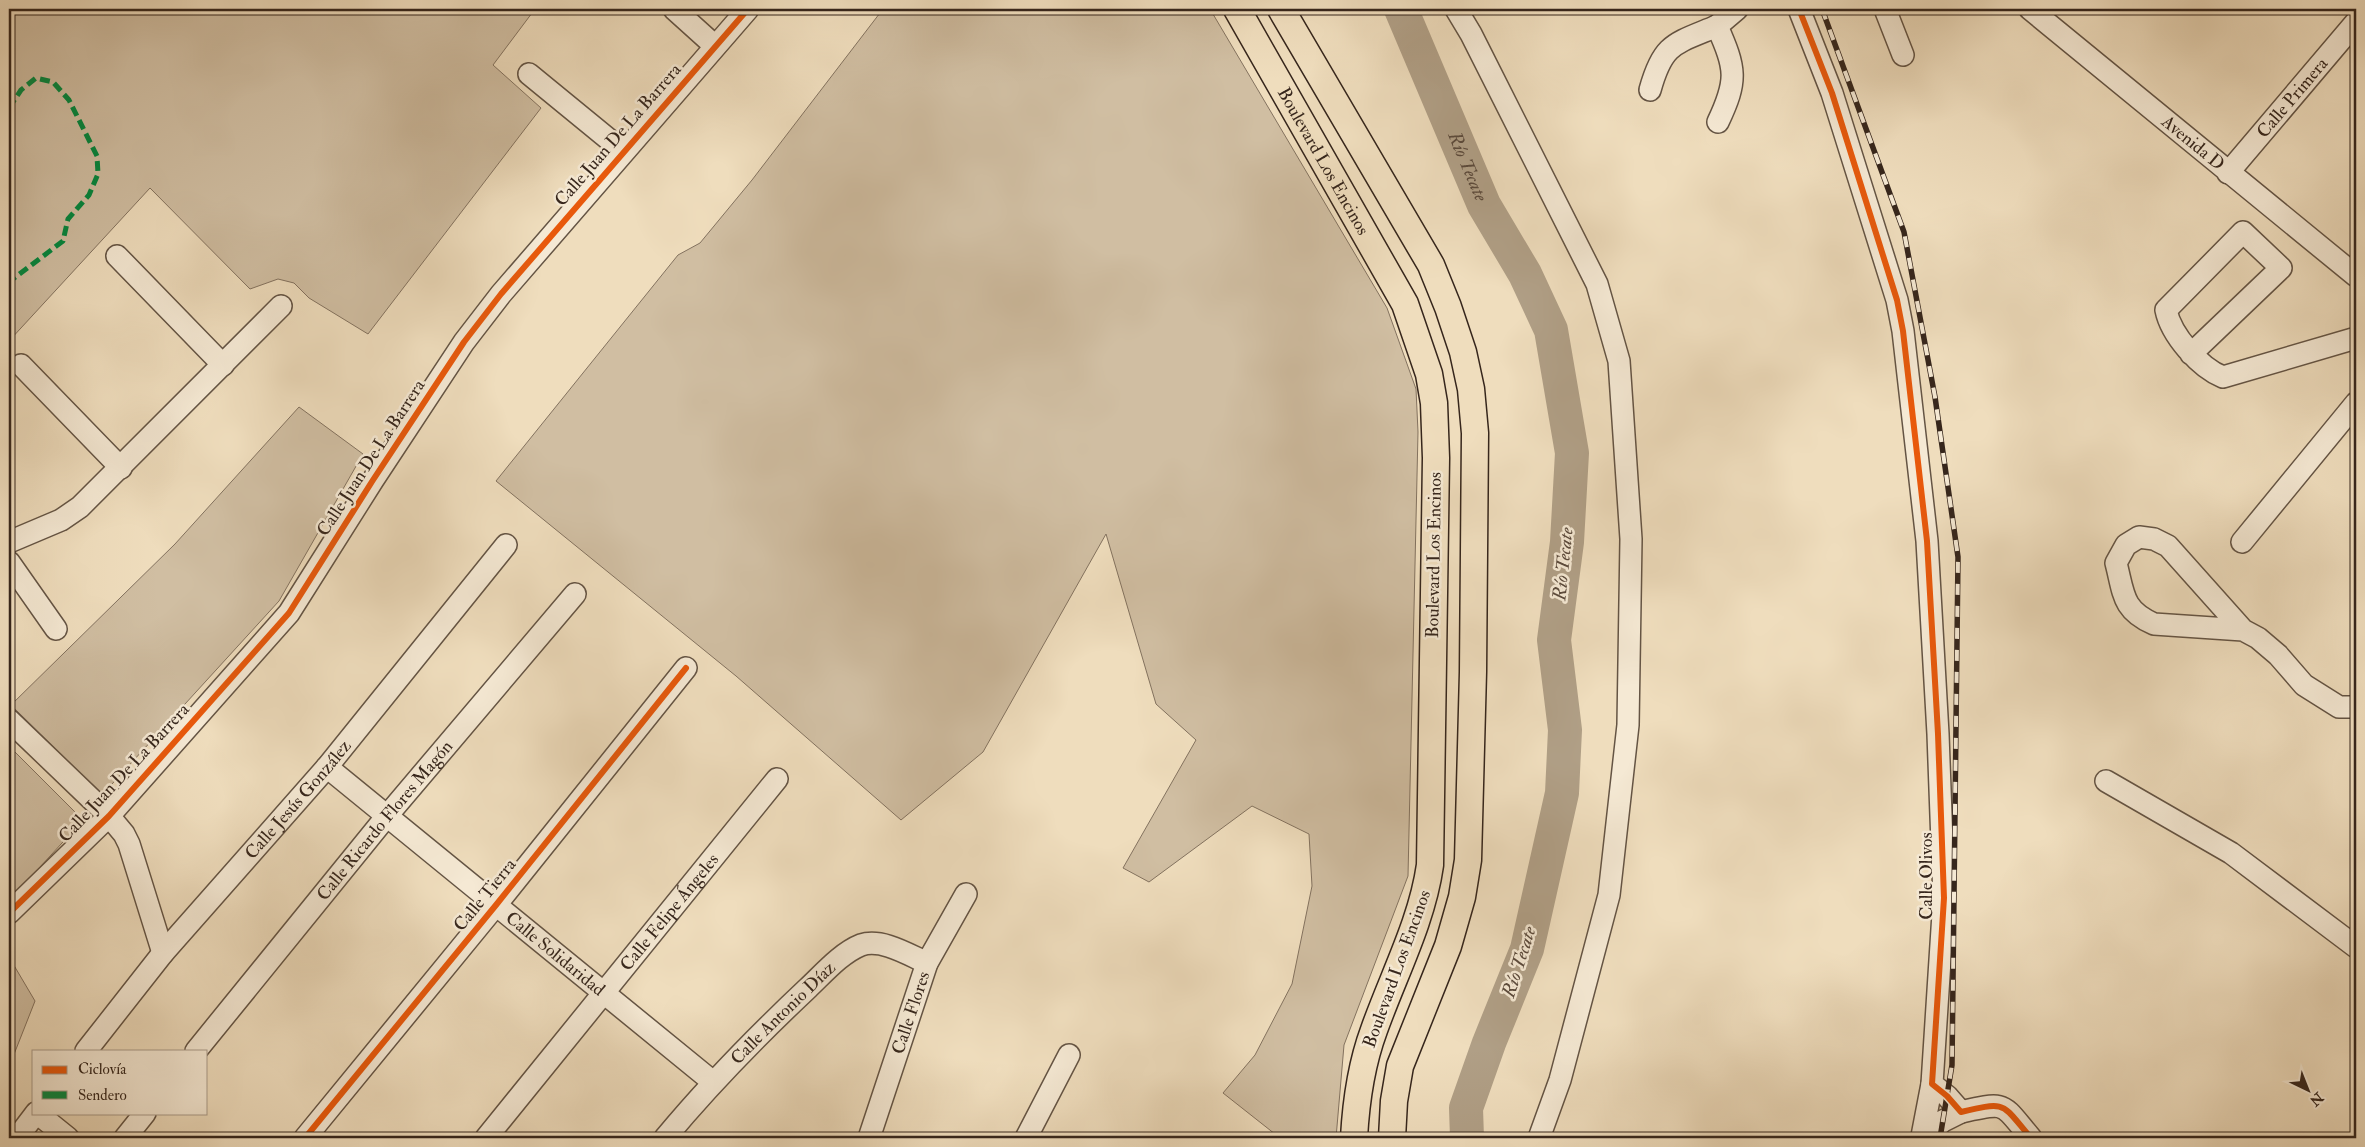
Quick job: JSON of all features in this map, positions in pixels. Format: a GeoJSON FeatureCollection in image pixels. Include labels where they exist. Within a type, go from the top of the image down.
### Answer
{"type":"FeatureCollection","features":[{"type":"Feature","properties":{"kind":"main road","name":"Boulevard Los Encinos"},"geometry":{"type":"LineString","coordinates":[[1237,9],[1405,304],[1429,374],[1434,403],[1436,458],[1430,865],[1426,890],[1418,916],[1367,1052],[1356,1106],[1354,1138]]}},
{"type":"Feature","properties":{"kind":"main road","name":"Boulevard Los Encinos"},"geometry":{"type":"LineString","coordinates":[[1281,9],[1431,265],[1463,352],[1471,389],[1475,433],[1473,672],[1468,860],[1462,897],[1448,946],[1400,1066],[1394,1101],[1392,1138]]}},
{"type":"Feature","properties":{"kind":"street"},"geometry":{"type":"LineString","coordinates":[[674,9],[715,46]]}},
{"type":"Feature","properties":{"kind":"street","name":"Calle Juan De La Barrera"},"geometry":{"type":"LineString","coordinates":[[9,913],[109,816],[289,613],[464,342],[530,258],[748,9]]}},
{"type":"Feature","properties":{"kind":"street"},"geometry":{"type":"LineString","coordinates":[[1456,9],[1471,34],[1597,284],[1619,361],[1630,539],[1628,725],[1609,895],[1560,1080],[1540,1138]]}},
{"type":"Feature","properties":{"kind":"street"},"geometry":{"type":"LineString","coordinates":[[1650,90],[1656,68],[1665,52],[1682,41],[1717,26],[1737,9]]}},
{"type":"Feature","properties":{"kind":"street","name":"Calle Olivos"},"geometry":{"type":"LineString","coordinates":[[1799,9],[1832,93],[1897,300],[1903,331],[1927,541],[1938,734],[1944,898],[1932,1084],[1922,1137]]}},
{"type":"Feature","properties":{"kind":"street"},"geometry":{"type":"LineString","coordinates":[[1884,9],[1903,55]]}},
{"type":"Feature","properties":{"kind":"street","name":"Avenida D"},"geometry":{"type":"LineString","coordinates":[[2030,9],[2356,276]]}},
{"type":"Feature","properties":{"kind":"street","name":"Calle Primera"},"geometry":{"type":"LineString","coordinates":[[2228,173],[2356,22]]}},
{"type":"Feature","properties":{"kind":"street"},"geometry":{"type":"LineString","coordinates":[[1717,26],[1730,55],[1734,78],[1731,95],[1718,122]]}},
{"type":"Feature","properties":{"kind":"street"},"geometry":{"type":"LineString","coordinates":[[529,74],[623,151]]}},
{"type":"Feature","properties":{"kind":"street"},"geometry":{"type":"LineString","coordinates":[[2191,354],[2281,268],[2243,232],[2166,310],[2168,320],[2191,354],[2213,373],[2223,377],[2356,338]]}},
{"type":"Feature","properties":{"kind":"street"},"geometry":{"type":"LineString","coordinates":[[117,256],[223,365]]}},
{"type":"Feature","properties":{"kind":"street"},"geometry":{"type":"LineString","coordinates":[[9,542],[70,515],[121,468],[281,306]]}},
{"type":"Feature","properties":{"kind":"street"},"geometry":{"type":"LineString","coordinates":[[21,364],[121,468]]}},
{"type":"Feature","properties":{"kind":"street"},"geometry":{"type":"LineString","coordinates":[[2242,542],[2356,404]]}},
{"type":"Feature","properties":{"kind":"street"},"geometry":{"type":"LineString","coordinates":[[2243,630],[2154,624],[2140,618],[2127,605],[2116,563],[2126,545],[2139,537],[2154,539],[2168,546],[2243,630],[2258,638],[2278,655],[2304,685],[2339,707],[2356,708]]}},
{"type":"Feature","properties":{"kind":"street","name":"Calle Jesús González"},"geometry":{"type":"LineString","coordinates":[[87,1050],[163,953],[327,767],[506,545]]}},
{"type":"Feature","properties":{"kind":"street"},"geometry":{"type":"LineString","coordinates":[[9,562],[56,629]]}},
{"type":"Feature","properties":{"kind":"street","name":"Calle Ricardo Flores Magón"},"geometry":{"type":"LineString","coordinates":[[197,1050],[386,817],[575,594]]}},
{"type":"Feature","properties":{"kind":"street","name":"Calle Tierra"},"geometry":{"type":"LineString","coordinates":[[304,1138],[496,906],[686,668]]}},
{"type":"Feature","properties":{"kind":"street","name":"Calle Juan De La Barrera"},"geometry":{"type":"LineString","coordinates":[[9,720],[109,816],[124,834],[163,953]]}},
{"type":"Feature","properties":{"kind":"street","name":"Calle Solidaridad"},"geometry":{"type":"LineString","coordinates":[[327,767],[602,994],[713,1082]]}},
{"type":"Feature","properties":{"kind":"street","name":"Calle Felipe Ángeles"},"geometry":{"type":"LineString","coordinates":[[486,1138],[777,779]]}},
{"type":"Feature","properties":{"kind":"street"},"geometry":{"type":"LineString","coordinates":[[2106,781],[2231,854],[2356,947]]}},
{"type":"Feature","properties":{"kind":"street","name":"Calle Flores"},"geometry":{"type":"LineString","coordinates":[[869,1138],[927,963],[966,894]]}},
{"type":"Feature","properties":{"kind":"street","name":"Calle Antonio Díaz"},"geometry":{"type":"LineString","coordinates":[[672,1135],[713,1082],[767,1026],[832,966],[862,945],[874,944],[887,947],[927,963]]}},
{"type":"Feature","properties":{"kind":"street"},"geometry":{"type":"LineString","coordinates":[[1026,1138],[1069,1056]]}},
{"type":"Feature","properties":{"kind":"street"},"geometry":{"type":"LineString","coordinates":[[1932,1084],[1947,1096],[1961,1112]]}},
{"type":"Feature","properties":{"kind":"street"},"geometry":{"type":"LineString","coordinates":[[1922,1137],[1943,1121],[1961,1112],[1993,1104],[2004,1107],[2031,1138]]}},
{"type":"Feature","properties":{"kind":"street"},"geometry":{"type":"LineString","coordinates":[[17,1138],[36,1114]]}},
{"type":"Feature","properties":{"kind":"street"},"geometry":{"type":"LineString","coordinates":[[38,1114],[68,1138]]}},
{"type":"Feature","properties":{"kind":"street"},"geometry":{"type":"LineString","coordinates":[[125,1138],[144,1114]]}},
{"type":"Feature","properties":{"kind":"shaded area"},"geometry":{"type":"Polygon","coordinates":[[[9,9],[535,9],[493,65],[541,108],[368,334],[309,298],[294,283],[278,279],[250,289],[150,188],[9,341],[9,9]]]}},
{"type":"Feature","properties":{"kind":"shaded area"},"geometry":{"type":"Polygon","coordinates":[[[883,9],[1210,9],[1387,308],[1416,389],[1418,432],[1408,876],[1344,1045],[1336,1138],[1280,1138],[1223,1093],[1255,1055],[1292,984],[1312,886],[1309,834],[1252,806],[1149,882],[1123,868],[1196,740],[1156,704],[1106,534],[983,752],[901,820],[736,676],[496,481],[678,255],[700,243],[752,180],[883,9]]]}},
{"type":"Feature","properties":{"kind":"shaded area"},"geometry":{"type":"Polygon","coordinates":[[[299,407],[363,454],[279,601],[102,795],[11,705],[175,544],[299,407]]]}},
{"type":"Feature","properties":{"kind":"shaded area"},"geometry":{"type":"Polygon","coordinates":[[[9,748],[83,820],[9,901],[9,748]]]}},
{"type":"Feature","properties":{"kind":"shaded area"},"geometry":{"type":"Polygon","coordinates":[[[9,957],[35,1001],[9,1067],[9,957]]]}},
{"type":"Feature","properties":{"kind":"waterway","name":"Río Tecate"},"geometry":{"type":"LineString","coordinates":[[1401,9],[1484,205],[1525,274],[1551,330],[1572,453],[1567,542],[1554,640],[1565,730],[1562,793],[1527,949],[1489,1043],[1466,1108],[1467,1138]]}},
{"type":"Feature","properties":{"kind":"railway"},"geometry":{"type":"LineString","coordinates":[[1822,9],[1904,232],[1935,397],[1958,557],[1952,1065],[1940,1138]]}},
{"type":"Feature","properties":{"kind":"marked path"},"geometry":{"type":"LineString","coordinates":[[9,108],[21,90],[36,78],[53,82],[69,100],[97,156],[98,174],[89,195],[68,219],[63,241],[9,282]]}},
{"type":"Feature","properties":{"kind":"cycle path"},"geometry":{"type":"LineString","coordinates":[[9,913],[109,816],[289,613],[373,480],[464,342],[501,294],[748,9]]}},
{"type":"Feature","properties":{"kind":"cycle path"},"geometry":{"type":"LineString","coordinates":[[1799,9],[1832,93],[1897,300],[1903,331],[1927,541],[1938,734],[1944,898],[1932,1084],[1947,1096],[1961,1112],[1988,1106],[1996,1106],[2008,1111],[2031,1138]]}},
{"type":"Feature","properties":{"kind":"cycle path"},"geometry":{"type":"LineString","coordinates":[[305,1138],[496,905],[686,668]]}}]}
